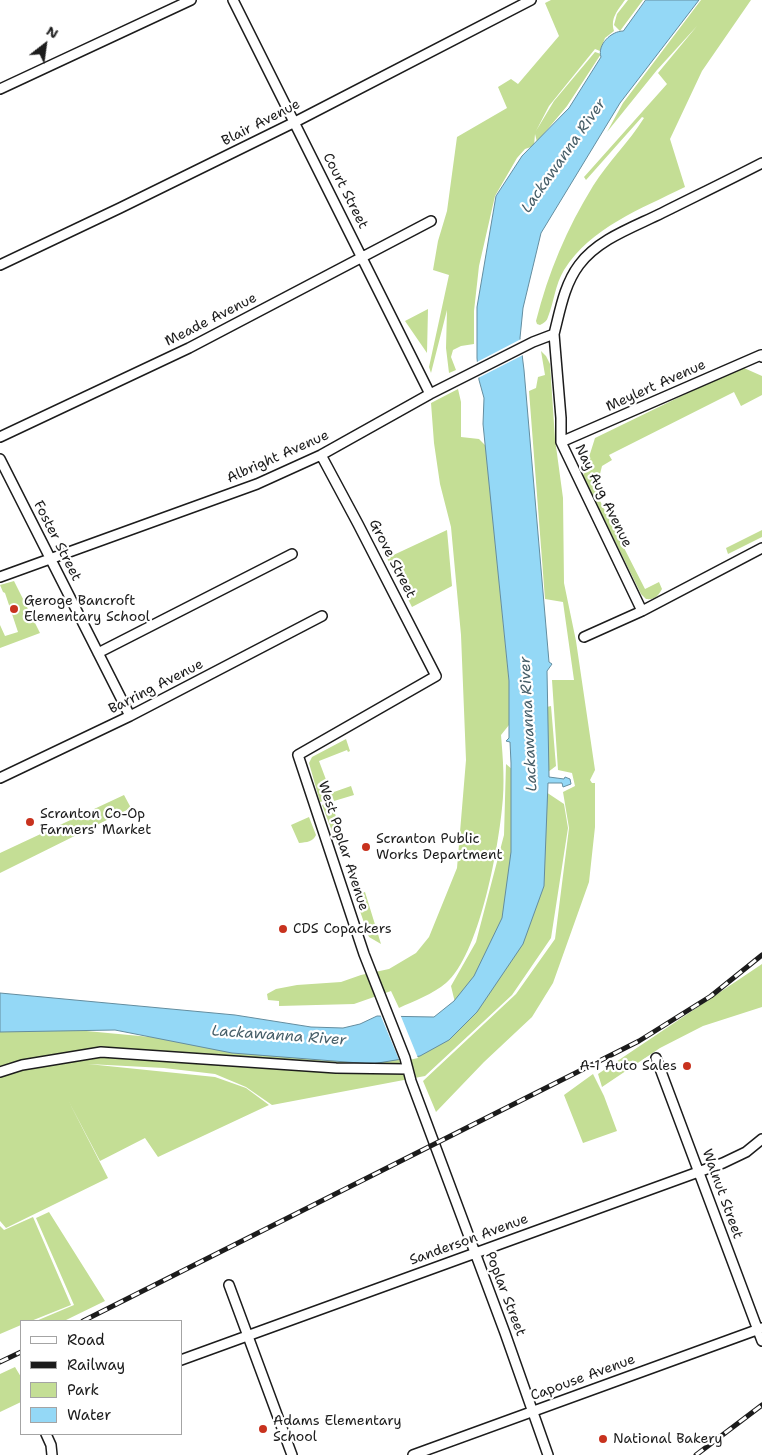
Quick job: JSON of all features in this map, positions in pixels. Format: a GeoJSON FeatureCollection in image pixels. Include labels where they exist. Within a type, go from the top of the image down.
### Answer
{"type":"FeatureCollection","features":[{"type":"Feature","properties":{"kind":"street"},"geometry":{"type":"LineString","coordinates":[[0,89],[191,0]]}},
{"type":"Feature","properties":{"kind":"street","name":"Court Street"},"geometry":{"type":"LineString","coordinates":[[234,0],[430,394]]}},
{"type":"Feature","properties":{"kind":"street","name":"Blair Avenue"},"geometry":{"type":"LineString","coordinates":[[0,266],[295,122],[531,0]]}},
{"type":"Feature","properties":{"kind":"street","name":"Nay Aug Avenue"},"geometry":{"type":"LineString","coordinates":[[642,611],[561,442],[561,418],[554,334],[568,284],[578,266],[590,252],[617,235],[762,163]]}},
{"type":"Feature","properties":{"kind":"street","name":"Meade Avenue"},"geometry":{"type":"LineString","coordinates":[[0,437],[189,348],[431,221]]}},
{"type":"Feature","properties":{"kind":"street","name":"Albright Avenue"},"geometry":{"type":"LineString","coordinates":[[0,577],[257,484],[321,455],[430,394],[533,342],[554,334]]}},
{"type":"Feature","properties":{"kind":"street","name":"Meylert Avenue"},"geometry":{"type":"LineString","coordinates":[[561,442],[761,356]]}},
{"type":"Feature","properties":{"kind":"street","name":"Grove Street"},"geometry":{"type":"LineString","coordinates":[[298,755],[436,676],[363,532],[321,455]]}},
{"type":"Feature","properties":{"kind":"street","name":"Foster Street"},"geometry":{"type":"LineString","coordinates":[[0,459],[130,716]]}},
{"type":"Feature","properties":{"kind":"street"},"geometry":{"type":"LineString","coordinates":[[584,637],[642,611],[762,548]]}},
{"type":"Feature","properties":{"kind":"street"},"geometry":{"type":"LineString","coordinates":[[98,653],[292,554]]}},
{"type":"Feature","properties":{"kind":"street","name":"Barring Avenue"},"geometry":{"type":"LineString","coordinates":[[0,778],[130,716],[322,616]]}},
{"type":"Feature","properties":{"kind":"street","name":"West Poplar Avenue"},"geometry":{"type":"LineString","coordinates":[[298,755],[364,954],[405,1058]]}},
{"type":"Feature","properties":{"kind":"street"},"geometry":{"type":"LineString","coordinates":[[0,1072],[22,1065],[101,1052],[336,1068],[408,1069]]}},
{"type":"Feature","properties":{"kind":"street","name":"Poplar Street"},"geometry":{"type":"LineString","coordinates":[[405,1058],[409,1076],[505,1333],[548,1455]]}},
{"type":"Feature","properties":{"kind":"street","name":"Walnut Street"},"geometry":{"type":"LineString","coordinates":[[656,1058],[760,1329],[762,1341]]}},
{"type":"Feature","properties":{"kind":"street","name":"Sanderson Avenue"},"geometry":{"type":"LineString","coordinates":[[182,1360],[700,1171],[736,1157],[762,1139]]}},
{"type":"Feature","properties":{"kind":"street"},"geometry":{"type":"LineString","coordinates":[[229,1285],[292,1455]]}},
{"type":"Feature","properties":{"kind":"street","name":"Capouse Avenue"},"geometry":{"type":"LineString","coordinates":[[413,1455],[532,1410],[760,1329]]}},
{"type":"Feature","properties":{"kind":"street"},"geometry":{"type":"LineString","coordinates":[[46,1435],[51,1445],[52,1455]]}},
{"type":"Feature","properties":{"kind":"green space"},"geometry":{"type":"Polygon","coordinates":[[[551,0],[625,0],[614,18],[614,31],[605,38],[600,51],[595,49],[549,106],[536,131],[554,101],[595,52],[601,54],[567,106],[537,142],[535,134],[534,146],[525,149],[517,158],[495,196],[479,266],[474,311],[474,344],[461,346],[453,350],[451,357],[456,370],[449,373],[446,348],[447,310],[431,373],[429,367],[449,275],[433,270],[438,241],[447,211],[457,137],[507,108],[498,87],[511,79],[518,84],[559,36],[545,3],[551,0]]]}},
{"type":"Feature","properties":{"kind":"green space"},"geometry":{"type":"Polygon","coordinates":[[[628,0],[643,0],[620,31],[614,25],[617,14],[628,0]]]}},
{"type":"Feature","properties":{"kind":"green space"},"geometry":{"type":"Polygon","coordinates":[[[701,0],[751,0],[702,71],[670,139],[685,187],[618,221],[588,242],[564,270],[547,320],[540,325],[537,324],[536,321],[552,268],[575,218],[599,177],[644,118],[642,117],[586,180],[584,177],[667,84],[658,73],[697,26],[657,70],[607,132],[623,103],[701,0]]]}},
{"type":"Feature","properties":{"kind":"green space"},"geometry":{"type":"Polygon","coordinates":[[[428,309],[427,353],[405,321],[428,309]]]}},
{"type":"Feature","properties":{"kind":"green space"},"geometry":{"type":"Polygon","coordinates":[[[541,351],[550,364],[555,439],[563,498],[564,583],[576,641],[595,770],[590,780],[592,783],[595,783],[595,827],[589,882],[553,983],[532,1017],[484,1062],[436,1112],[423,1081],[516,994],[555,939],[569,828],[563,792],[575,786],[572,773],[558,770],[552,680],[574,680],[563,602],[545,599],[529,391],[536,388],[538,377],[545,375],[541,351]]]}},
{"type":"Feature","properties":{"kind":"green space"},"geometry":{"type":"Polygon","coordinates":[[[744,368],[762,376],[762,395],[741,406],[734,392],[609,455],[612,460],[602,466],[598,482],[602,489],[596,493],[645,589],[659,582],[662,589],[656,597],[646,599],[641,594],[583,476],[595,438],[735,370],[744,368]]]}},
{"type":"Feature","properties":{"kind":"green space"},"geometry":{"type":"Polygon","coordinates":[[[458,389],[461,402],[461,437],[479,439],[486,446],[509,681],[509,725],[501,735],[504,781],[503,799],[496,849],[485,901],[468,950],[458,969],[446,983],[429,994],[399,1008],[391,991],[354,1004],[279,1006],[279,1001],[268,1000],[267,994],[276,989],[297,985],[341,982],[361,975],[389,969],[416,953],[429,937],[457,868],[466,760],[461,635],[451,527],[440,484],[431,403],[458,389]]]}},
{"type":"Feature","properties":{"kind":"green space"},"geometry":{"type":"Polygon","coordinates":[[[447,530],[452,586],[412,607],[387,558],[447,530]]]}},
{"type":"Feature","properties":{"kind":"green space"},"geometry":{"type":"Polygon","coordinates":[[[762,530],[762,537],[728,554],[726,548],[762,530]]]}},
{"type":"Feature","properties":{"kind":"green space","name":"Geroge Bancroft Elementary School"},"geometry":{"type":"Polygon","coordinates":[[[14,581],[40,633],[0,648],[0,625],[5,636],[18,632],[5,593],[0,585],[14,581]]]}},
{"type":"Feature","properties":{"kind":"green space"},"geometry":{"type":"Polygon","coordinates":[[[551,706],[556,766],[548,772],[542,708],[551,706]]]}},
{"type":"Feature","properties":{"kind":"green space"},"geometry":{"type":"Polygon","coordinates":[[[346,739],[350,751],[348,752],[347,750],[319,761],[331,793],[351,786],[354,795],[334,801],[333,798],[320,802],[309,763],[312,757],[346,739]]]}},
{"type":"Feature","properties":{"kind":"green space"},"geometry":{"type":"Polygon","coordinates":[[[506,764],[564,804],[568,828],[551,938],[512,995],[425,1076],[272,1105],[246,1087],[215,1074],[164,1068],[88,1064],[215,1077],[246,1088],[269,1105],[158,1157],[145,1138],[100,1161],[68,1100],[108,1178],[6,1228],[0,1221],[0,1027],[65,1029],[268,1048],[458,1015],[451,986],[476,942],[504,835],[506,764]]]}},
{"type":"Feature","properties":{"kind":"green space"},"geometry":{"type":"Polygon","coordinates":[[[124,795],[131,808],[0,873],[0,853],[124,795]]]}},
{"type":"Feature","properties":{"kind":"green space"},"geometry":{"type":"Polygon","coordinates":[[[331,801],[344,842],[337,844],[322,805],[331,801]]]}},
{"type":"Feature","properties":{"kind":"green space"},"geometry":{"type":"Polygon","coordinates":[[[309,817],[316,835],[307,842],[299,843],[291,825],[309,817]]]}},
{"type":"Feature","properties":{"kind":"green space"},"geometry":{"type":"Polygon","coordinates":[[[359,888],[361,893],[365,892],[381,944],[369,937],[353,891],[359,888]]]}},
{"type":"Feature","properties":{"kind":"green space"},"geometry":{"type":"Polygon","coordinates":[[[762,964],[762,1007],[703,1026],[660,1048],[602,1087],[598,1074],[762,964]]]}},
{"type":"Feature","properties":{"kind":"green space"},"geometry":{"type":"Polygon","coordinates":[[[593,1074],[604,1096],[617,1131],[583,1143],[564,1095],[593,1074]]]}},
{"type":"Feature","properties":{"kind":"green space"},"geometry":{"type":"Polygon","coordinates":[[[49,1212],[105,1301],[66,1320],[38,1320],[74,1305],[36,1218],[49,1212]]]}},
{"type":"Feature","properties":{"kind":"green space"},"geometry":{"type":"Polygon","coordinates":[[[33,1217],[71,1305],[34,1320],[20,1320],[20,1325],[0,1334],[0,1226],[4,1230],[33,1217]]]}},
{"type":"Feature","properties":{"kind":"green space"},"geometry":{"type":"Polygon","coordinates":[[[15,1367],[20,1375],[20,1402],[0,1412],[0,1374],[15,1367]]]}},
{"type":"Feature","properties":{"kind":"water","name":"Lackawanna River"},"geometry":{"type":"Polygon","coordinates":[[[646,0],[699,0],[620,103],[541,233],[523,308],[520,338],[549,662],[552,664],[547,671],[549,777],[564,779],[565,777],[570,779],[571,784],[563,787],[562,783],[548,783],[544,886],[523,944],[477,1012],[449,1040],[420,1056],[372,1064],[232,1053],[115,1030],[0,1032],[0,993],[235,1015],[311,1027],[343,1028],[360,1024],[377,1016],[434,1017],[454,1001],[474,976],[502,918],[511,852],[511,763],[510,742],[506,741],[509,738],[509,681],[483,424],[484,398],[479,380],[477,358],[477,307],[496,196],[522,156],[569,108],[601,57],[601,48],[606,40],[614,33],[623,31],[646,0]]]}},
{"type":"Feature","properties":{"kind":"pier"},"geometry":{"type":"Polygon","coordinates":[[[523,338],[525,354],[476,379],[475,363],[523,338]]]}},
{"type":"Feature","properties":{"kind":"pier"},"geometry":{"type":"Polygon","coordinates":[[[380,1014],[400,1014],[418,1058],[400,1062],[380,1014]]]}},
{"type":"Feature","properties":{"kind":"railway"},"geometry":{"type":"LineString","coordinates":[[85,1320],[639,1041],[711,996],[762,955]]}},
{"type":"Feature","properties":{"kind":"railway"},"geometry":{"type":"LineString","coordinates":[[0,1362],[20,1352]]}},
{"type":"Feature","properties":{"kind":"railway"},"geometry":{"type":"LineString","coordinates":[[696,1455],[762,1405]]}},
{"type":"Feature","properties":{"kind":"place","name":"Geroge Bancroft Elementary School"},"geometry":{"type":"Point","coordinates":[14,609]}},
{"type":"Feature","properties":{"kind":"place","name":"Scranton Co-Op Farmers' Market"},"geometry":{"type":"Point","coordinates":[30,822]}},
{"type":"Feature","properties":{"kind":"place","name":"Scranton Public Works Department"},"geometry":{"type":"Point","coordinates":[366,847]}},
{"type":"Feature","properties":{"kind":"place","name":"CDS Copackers"},"geometry":{"type":"Point","coordinates":[283,929]}},
{"type":"Feature","properties":{"kind":"place","name":"A-1 Auto Sales"},"geometry":{"type":"Point","coordinates":[687,1066]}},
{"type":"Feature","properties":{"kind":"place","name":"Adams Elementary School"},"geometry":{"type":"Point","coordinates":[263,1429]}},
{"type":"Feature","properties":{"kind":"place","name":"National Bakery"},"geometry":{"type":"Point","coordinates":[603,1439]}}]}
